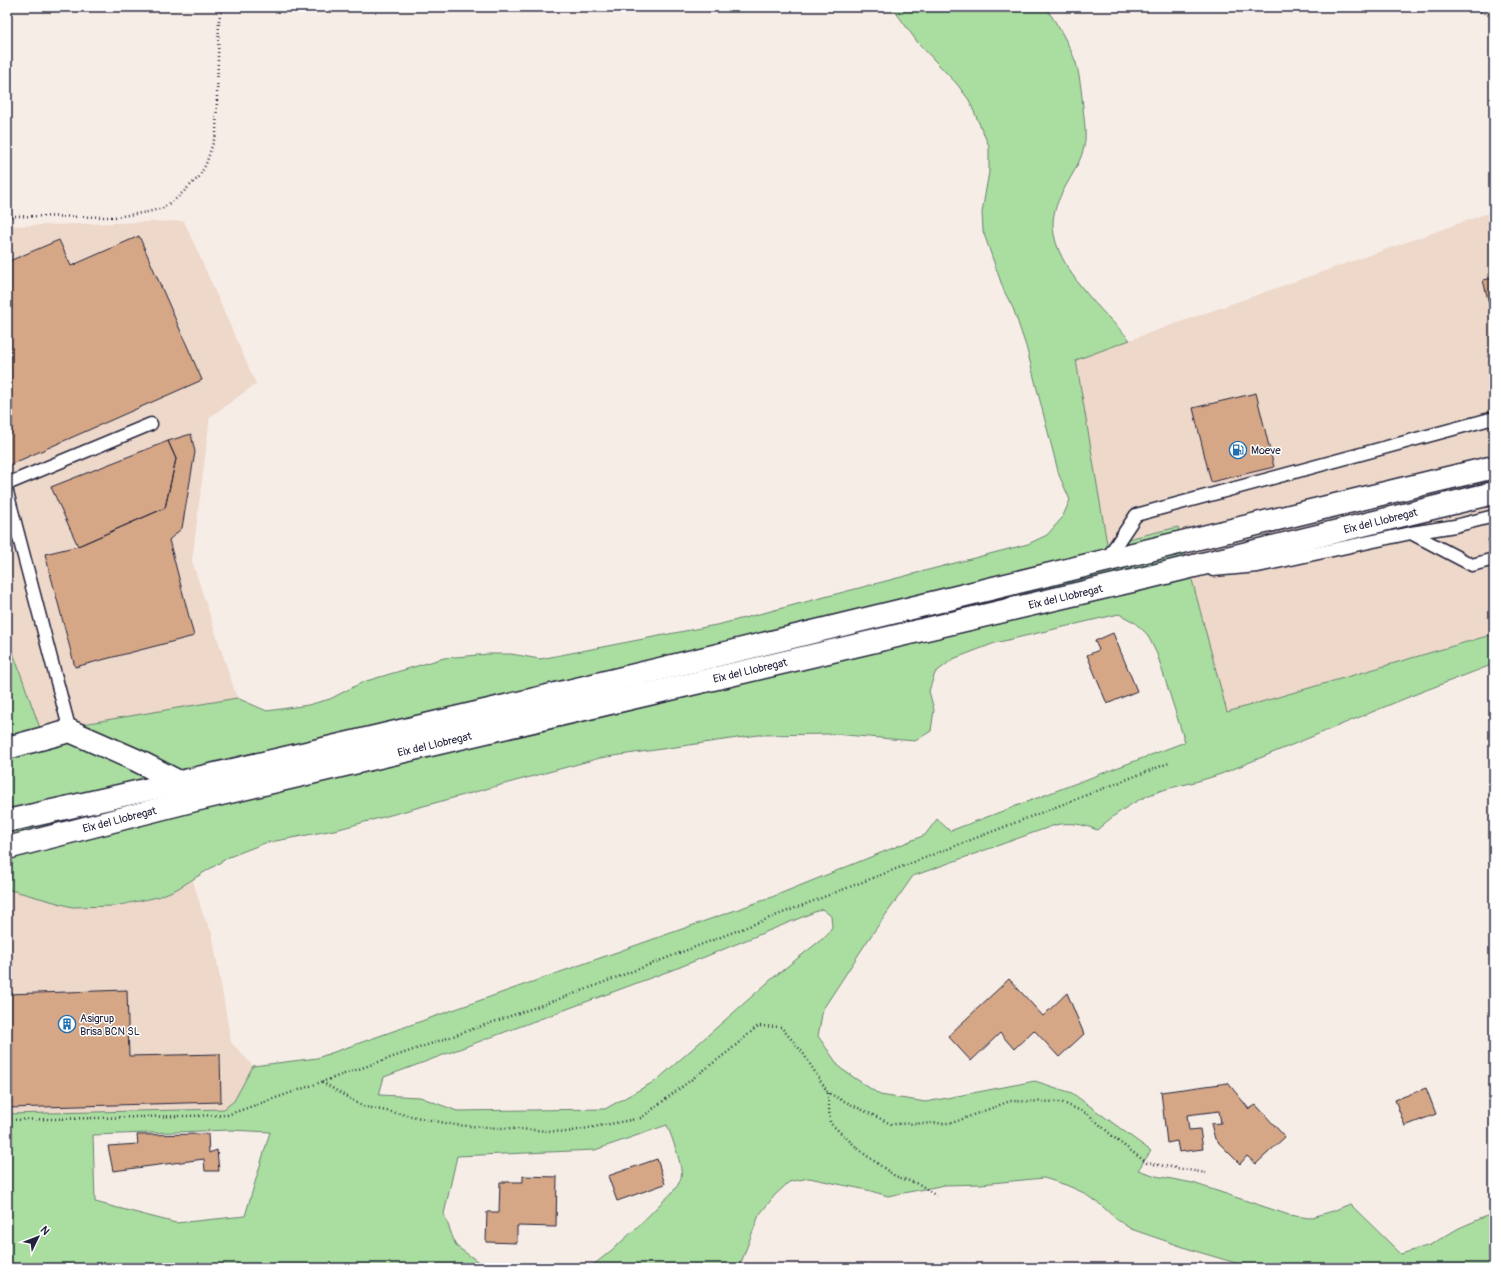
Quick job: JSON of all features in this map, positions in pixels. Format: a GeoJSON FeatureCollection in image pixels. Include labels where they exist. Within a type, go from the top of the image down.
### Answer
{"type":"FeatureCollection","features":[{"type":"Feature","properties":{"kind":"main road","name":"Eix del Llobregat"},"geometry":{"type":"LineString","coordinates":[[7,821],[181,783],[1494,467]]}},
{"type":"Feature","properties":{"kind":"main road","name":"Eix del Llobregat"},"geometry":{"type":"LineString","coordinates":[[7,848],[191,801],[1149,578],[1494,493]]}},
{"type":"Feature","properties":{"kind":"main road"},"geometry":{"type":"LineString","coordinates":[[7,748],[70,731],[136,760],[181,783]]}},
{"type":"Feature","properties":{"kind":"lane"},"geometry":{"type":"LineString","coordinates":[[1106,560],[1136,515],[1494,418]]}},
{"type":"Feature","properties":{"kind":"lane"},"geometry":{"type":"LineString","coordinates":[[7,484],[150,424]]}},
{"type":"Feature","properties":{"kind":"lane"},"geometry":{"type":"LineString","coordinates":[[7,492],[70,731]]}},
{"type":"Feature","properties":{"kind":"lane"},"geometry":{"type":"LineString","coordinates":[[1149,578],[1258,566],[1411,533],[1455,526],[1494,516]]}},
{"type":"Feature","properties":{"kind":"lane"},"geometry":{"type":"LineString","coordinates":[[1411,533],[1472,565],[1494,559]]}},
{"type":"Feature","properties":{"kind":"path"},"geometry":{"type":"LineString","coordinates":[[7,216],[114,217],[148,212],[163,208],[177,198],[200,177],[216,134],[219,20],[222,7]]}},
{"type":"Feature","properties":{"kind":"path"},"geometry":{"type":"LineString","coordinates":[[1469,7],[1494,17]]}},
{"type":"Feature","properties":{"kind":"path"},"geometry":{"type":"LineString","coordinates":[[7,1120],[228,1115],[579,992],[1169,763]]}},
{"type":"Feature","properties":{"kind":"path"},"geometry":{"type":"LineString","coordinates":[[321,1082],[362,1106],[455,1125],[567,1132],[641,1118],[730,1051],[758,1026],[781,1027],[803,1053],[828,1093],[830,1123],[862,1153],[894,1176],[920,1185],[936,1196]]}},
{"type":"Feature","properties":{"kind":"path"},"geometry":{"type":"LineString","coordinates":[[828,1093],[891,1124],[952,1123],[1010,1101],[1061,1102],[1088,1114],[1118,1141],[1147,1163],[1206,1173]]}},
{"type":"Feature","properties":{"kind":"shaded area"},"geometry":{"type":"Polygon","coordinates":[[[1494,211],[1494,634],[1227,712],[1178,527],[1107,544],[1076,359],[1494,211]]]}},
{"type":"Feature","properties":{"kind":"shaded area"},"geometry":{"type":"Polygon","coordinates":[[[184,221],[256,384],[210,417],[192,561],[237,698],[41,731],[7,636],[7,226],[184,221]]]}},
{"type":"Feature","properties":{"kind":"shaded area"},"geometry":{"type":"Polygon","coordinates":[[[193,880],[203,915],[212,933],[231,1042],[253,1066],[234,1101],[224,1109],[7,1114],[7,889],[72,907],[115,906],[136,902],[177,889],[193,880]]]}},
{"type":"Feature","properties":{"kind":"green space"},"geometry":{"type":"Polygon","coordinates":[[[892,7],[1045,7],[1054,19],[1070,49],[1078,69],[1085,128],[1085,143],[1081,157],[1061,195],[1054,215],[1053,226],[1056,242],[1071,273],[1082,288],[1130,340],[1076,360],[1107,544],[1178,527],[1227,712],[1494,634],[1494,664],[1416,694],[1221,774],[1160,791],[1140,799],[1113,816],[1097,830],[1076,824],[1055,825],[913,876],[868,940],[823,1009],[818,1036],[840,1068],[880,1095],[926,1102],[1035,1081],[1072,1093],[1151,1151],[1138,1170],[1156,1176],[1193,1183],[1289,1215],[1309,1218],[1350,1204],[1401,1254],[1430,1245],[1459,1228],[1494,1213],[1494,1268],[1253,1268],[1195,1251],[1131,1229],[1082,1192],[1044,1178],[981,1184],[945,1185],[888,1196],[809,1178],[789,1182],[775,1195],[759,1215],[739,1268],[589,1268],[635,1229],[675,1189],[680,1182],[681,1167],[667,1125],[595,1150],[457,1156],[444,1214],[456,1246],[487,1268],[7,1268],[7,1114],[224,1109],[234,1101],[253,1066],[317,1058],[767,899],[925,835],[937,819],[950,831],[1185,742],[1157,654],[1147,634],[1134,622],[1119,614],[995,643],[953,659],[935,673],[929,691],[934,710],[931,731],[915,741],[834,734],[758,735],[600,758],[339,829],[265,843],[229,857],[177,889],[158,897],[115,906],[72,907],[7,889],[7,636],[41,731],[237,698],[267,711],[308,705],[330,699],[363,682],[444,658],[489,654],[511,654],[540,659],[721,624],[1028,544],[1047,535],[1062,518],[1070,500],[1059,475],[1026,346],[1013,308],[1004,291],[983,231],[982,212],[989,172],[989,146],[969,100],[957,84],[918,43],[892,7]],[[822,909],[680,967],[384,1077],[379,1095],[420,1097],[457,1111],[605,1109],[657,1080],[774,977],[826,936],[832,927],[831,916],[822,909]],[[230,1130],[93,1135],[95,1202],[176,1223],[245,1216],[270,1132],[230,1130]]]}},
{"type":"Feature","properties":{"kind":"building"},"geometry":{"type":"Polygon","coordinates":[[[139,236],[202,380],[7,466],[7,262],[59,240],[71,266],[139,236]]]}},
{"type":"Feature","properties":{"kind":"building"},"geometry":{"type":"Polygon","coordinates":[[[1494,278],[1494,323],[1483,280],[1494,278]]]}},
{"type":"Feature","properties":{"kind":"building"},"geometry":{"type":"Polygon","coordinates":[[[1256,393],[1274,467],[1211,482],[1193,408],[1256,393]]]}},
{"type":"Feature","properties":{"kind":"building"},"geometry":{"type":"Polygon","coordinates":[[[191,434],[195,452],[182,528],[169,540],[194,636],[75,667],[45,554],[78,546],[165,508],[176,459],[168,441],[191,434]]]}},
{"type":"Feature","properties":{"kind":"building"},"geometry":{"type":"Polygon","coordinates":[[[168,441],[176,459],[165,508],[78,546],[51,487],[168,441]]]}},
{"type":"Feature","properties":{"kind":"building"},"geometry":{"type":"Polygon","coordinates":[[[1494,538],[1494,559],[1488,539],[1494,538]]]}},
{"type":"Feature","properties":{"kind":"building"},"geometry":{"type":"Polygon","coordinates":[[[1113,633],[1137,691],[1107,704],[1087,655],[1099,650],[1095,641],[1113,633]]]}},
{"type":"Feature","properties":{"kind":"building"},"geometry":{"type":"Polygon","coordinates":[[[1009,979],[1043,1016],[1067,993],[1084,1034],[1059,1057],[1034,1030],[1014,1049],[1000,1033],[971,1061],[948,1036],[1009,979]]]}},
{"type":"Feature","properties":{"kind":"building","name":"Asigrup Brisa BCN SL"},"geometry":{"type":"Polygon","coordinates":[[[127,990],[129,1056],[220,1054],[221,1102],[7,1108],[7,994],[127,990]]]}},
{"type":"Feature","properties":{"kind":"building"},"geometry":{"type":"Polygon","coordinates":[[[1228,1083],[1249,1109],[1256,1105],[1285,1137],[1256,1164],[1247,1156],[1240,1164],[1215,1139],[1211,1124],[1221,1123],[1219,1111],[1187,1115],[1189,1130],[1200,1129],[1203,1149],[1179,1152],[1177,1141],[1167,1143],[1161,1092],[1228,1083]]]}},
{"type":"Feature","properties":{"kind":"building"},"geometry":{"type":"Polygon","coordinates":[[[1426,1088],[1436,1114],[1405,1126],[1395,1100],[1426,1088]]]}},
{"type":"Feature","properties":{"kind":"building"},"geometry":{"type":"Polygon","coordinates":[[[208,1134],[209,1153],[217,1150],[219,1171],[205,1171],[204,1159],[113,1171],[108,1146],[138,1144],[137,1135],[208,1134]]]}},
{"type":"Feature","properties":{"kind":"building"},"geometry":{"type":"Polygon","coordinates":[[[657,1159],[665,1184],[617,1201],[608,1176],[657,1159]]]}},
{"type":"Feature","properties":{"kind":"building"},"geometry":{"type":"Polygon","coordinates":[[[523,1176],[557,1177],[556,1227],[517,1226],[517,1243],[486,1242],[487,1212],[499,1212],[500,1182],[523,1182],[523,1176]]]}},
{"type":"Feature","properties":{"kind":"place","name":"Moeve"},"geometry":{"type":"Point","coordinates":[1238,450]}},
{"type":"Feature","properties":{"kind":"place","name":"Asigrup Brisa BCN SL"},"geometry":{"type":"Point","coordinates":[67,1024]}}]}
